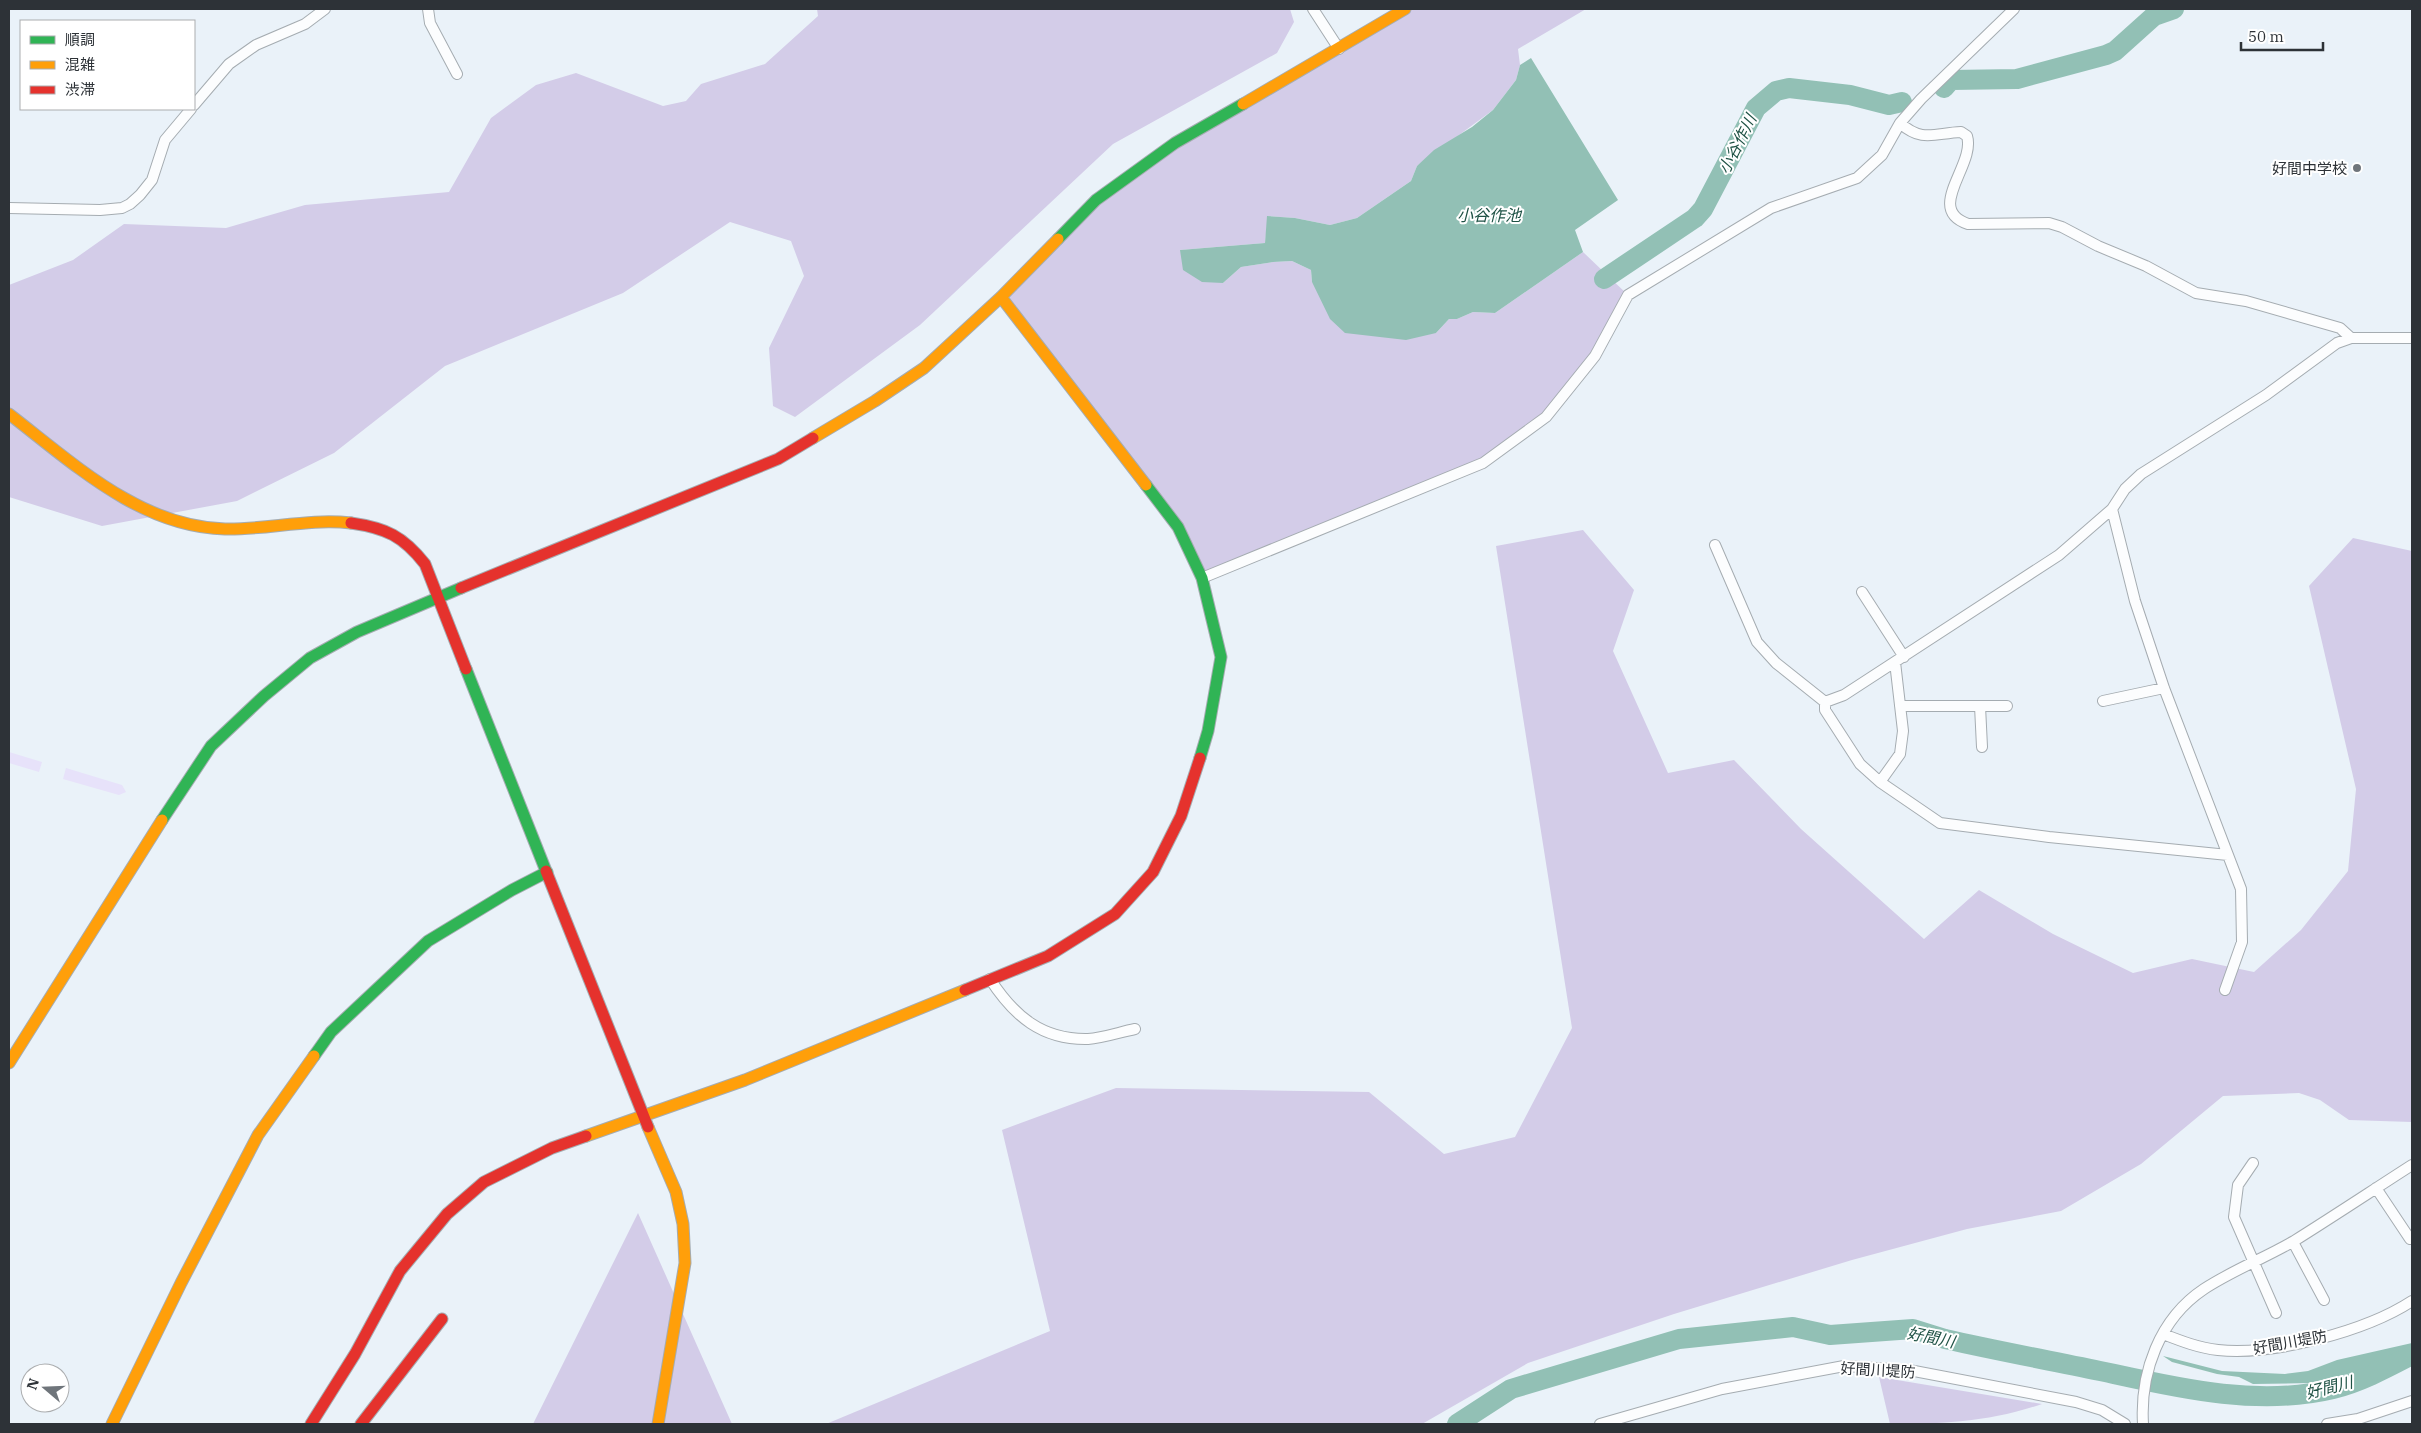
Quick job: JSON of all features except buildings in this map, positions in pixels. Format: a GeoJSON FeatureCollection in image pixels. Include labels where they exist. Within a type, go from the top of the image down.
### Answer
{"type":"FeatureCollection","features":[{"type":"Feature","properties":{"kind":"street"},"geometry":{"type":"LineString","coordinates":[[195,104],[229,64],[256,45],[305,24],[325,9]]}},
{"type":"Feature","properties":{"kind":"street"},"geometry":{"type":"LineString","coordinates":[[428,9],[430,23],[458,74]]}},
{"type":"Feature","properties":{"kind":"street"},"geometry":{"type":"LineString","coordinates":[[1313,9],[1339,49]]}},
{"type":"Feature","properties":{"kind":"street"},"geometry":{"type":"LineString","coordinates":[[9,1062],[170,807],[211,746],[264,696],[310,658],[357,632],[439,597],[778,459],[875,401],[924,368],[1001,297],[1104,195],[1175,143],[1405,9]]}},
{"type":"Feature","properties":{"kind":"street"},"geometry":{"type":"LineString","coordinates":[[1202,578],[1483,463],[1546,418],[1595,356],[1628,295],[1771,208],[1857,178],[1882,155],[1900,123],[1921,99],[2014,9]]}},
{"type":"Feature","properties":{"kind":"street"},"geometry":{"type":"LineString","coordinates":[[9,208],[100,210],[122,208],[130,204],[152,180],[165,140],[190,110]]}},
{"type":"Feature","properties":{"kind":"street"},"geometry":{"type":"LineString","coordinates":[[1900,123],[1916,134],[1933,136],[1961,132],[1967,136],[1969,141],[1950,202],[1952,214],[1956,220],[1968,224],[2049,223],[2062,227],[2098,246],[2146,266],[2196,294],[2246,301],[2340,328],[2351,338]]}},
{"type":"Feature","properties":{"kind":"street"},"geometry":{"type":"LineString","coordinates":[[311,1424],[355,1354],[400,1271],[447,1214],[484,1182],[552,1148],[746,1080],[1048,956],[1115,914],[1153,872],[1181,816],[1208,731],[1221,657],[1202,578],[1178,527],[1001,297]]}},
{"type":"Feature","properties":{"kind":"street"},"geometry":{"type":"LineString","coordinates":[[1826,702],[1844,695],[1900,660],[2059,555],[2112,509],[2125,489],[2142,474],[2266,395],[2337,343],[2351,338],[2412,338]]}},
{"type":"Feature","properties":{"kind":"street"},"geometry":{"type":"LineString","coordinates":[[9,414],[130,502],[166,516],[222,529],[323,524],[358,524],[379,527],[412,546],[425,564],[643,1116],[676,1192],[684,1224],[686,1263],[658,1424]]}},
{"type":"Feature","properties":{"kind":"street"},"geometry":{"type":"LineString","coordinates":[[2112,509],[2135,600],[2164,688],[2242,889],[2242,942],[2225,990]]}},
{"type":"Feature","properties":{"kind":"street"},"geometry":{"type":"LineString","coordinates":[[1715,545],[1757,642],[1776,663],[1826,702]]}},
{"type":"Feature","properties":{"kind":"street"},"geometry":{"type":"LineString","coordinates":[[1862,592],[1900,660],[1900,706],[1903,731],[1900,754],[1880,782]]}},
{"type":"Feature","properties":{"kind":"street"},"geometry":{"type":"LineString","coordinates":[[2103,701],[2164,688]]}},
{"type":"Feature","properties":{"kind":"street"},"geometry":{"type":"LineString","coordinates":[[1826,702],[1825,710],[1860,764],[1880,782],[1940,823],[2049,837],[2228,855]]}},
{"type":"Feature","properties":{"kind":"street"},"geometry":{"type":"LineString","coordinates":[[1900,706],[2007,706]]}},
{"type":"Feature","properties":{"kind":"street"},"geometry":{"type":"LineString","coordinates":[[1980,706],[1982,747]]}},
{"type":"Feature","properties":{"kind":"street"},"geometry":{"type":"LineString","coordinates":[[112,1424],[181,1283],[258,1135],[331,1032],[428,941],[512,890],[547,872]]}},
{"type":"Feature","properties":{"kind":"street"},"geometry":{"type":"LineString","coordinates":[[990,980],[1006,1004],[1029,1024],[1058,1036],[1089,1039],[1135,1029]]}},
{"type":"Feature","properties":{"kind":"street"},"geometry":{"type":"LineString","coordinates":[[2253,1163],[2238,1184],[2234,1217],[2276,1314]]}},
{"type":"Feature","properties":{"kind":"street"},"geometry":{"type":"LineString","coordinates":[[2143,1424],[2142,1400],[2146,1374],[2161,1336],[2175,1315],[2190,1300],[2205,1289],[2292,1242],[2412,1164]]}},
{"type":"Feature","properties":{"kind":"street"},"geometry":{"type":"LineString","coordinates":[[2376,1188],[2410,1239]]}},
{"type":"Feature","properties":{"kind":"street"},"geometry":{"type":"LineString","coordinates":[[2292,1242],[2324,1300]]}},
{"type":"Feature","properties":{"kind":"street","name":"好間川堤防"},"geometry":{"type":"LineString","coordinates":[[2161,1336],[2218,1350],[2258,1349],[2295,1344],[2349,1330],[2412,1301]]}},
{"type":"Feature","properties":{"kind":"street"},"geometry":{"type":"LineString","coordinates":[[361,1424],[442,1319]]}},
{"type":"Feature","properties":{"kind":"street","name":"好間川堤防"},"geometry":{"type":"LineString","coordinates":[[1600,1424],[1722,1389],[1844,1366],[1909,1370],[2076,1402],[2102,1410],[2125,1424]]}},
{"type":"Feature","properties":{"kind":"street"},"geometry":{"type":"LineString","coordinates":[[2327,1424],[2358,1419],[2412,1400]]}},
{"type":"Feature","properties":{"kind":"shaded area"},"geometry":{"type":"Polygon","coordinates":[[[817,9],[1290,9],[1294,22],[1277,53],[1113,144],[920,325],[795,417],[773,406],[769,348],[804,276],[791,241],[730,222],[623,293],[445,366],[334,453],[237,501],[102,526],[9,497],[9,285],[73,260],[124,224],[226,228],[305,205],[449,192],[491,118],[536,85],[576,73],[663,106],[686,101],[701,84],[765,64],[818,16],[817,9]]]}},
{"type":"Feature","properties":{"kind":"shaded area"},"geometry":{"type":"Polygon","coordinates":[[[1405,9],[1586,9],[1518,49],[1520,65],[1516,80],[1493,110],[1417,166],[1411,181],[1357,218],[1330,225],[1295,218],[1268,216],[1265,243],[1180,250],[1223,283],[1241,267],[1292,261],[1311,270],[1312,282],[1436,333],[1449,319],[1457,319],[1473,312],[1495,313],[1583,252],[1628,295],[1595,356],[1546,417],[1483,463],[1202,578],[1178,527],[1001,297],[1096,200],[1175,143],[1405,9]]]}},
{"type":"Feature","properties":{"kind":"shaded area"},"geometry":{"type":"Polygon","coordinates":[[[1583,530],[1634,590],[1613,651],[1668,773],[1734,760],[1801,829],[1924,939],[1979,890],[2053,934],[2133,973],[2192,959],[2254,972],[2301,930],[2348,871],[2356,789],[2309,586],[2353,538],[2412,551],[2412,1122],[2349,1120],[2320,1100],[2299,1093],[2223,1096],[2141,1164],[2061,1211],[1967,1229],[1852,1260],[1674,1314],[1528,1363],[1422,1424],[826,1424],[1050,1331],[1002,1130],[1116,1088],[1369,1092],[1444,1154],[1515,1137],[1572,1028],[1496,546],[1583,530]]]}},
{"type":"Feature","properties":{"kind":"shaded area"},"geometry":{"type":"Polygon","coordinates":[[[9,752],[42,762],[39,772],[9,763],[9,752]]]}},
{"type":"Feature","properties":{"kind":"shaded area"},"geometry":{"type":"Polygon","coordinates":[[[66,768],[122,785],[126,792],[119,795],[63,779],[66,768]]]}},
{"type":"Feature","properties":{"kind":"shaded area"},"geometry":{"type":"Polygon","coordinates":[[[638,1213],[732,1424],[533,1424],[638,1213]]]}},
{"type":"Feature","properties":{"kind":"shaded area"},"geometry":{"type":"Polygon","coordinates":[[[1879,1377],[2042,1404],[2004,1415],[1967,1421],[1890,1424],[1879,1377]]]}},
{"type":"Feature","properties":{"kind":"water","name":"小谷作池"},"geometry":{"type":"Polygon","coordinates":[[[1531,58],[1618,200],[1575,230],[1583,252],[1495,313],[1473,312],[1457,319],[1449,319],[1436,333],[1406,340],[1345,333],[1330,319],[1312,282],[1311,270],[1292,261],[1241,267],[1223,283],[1202,282],[1183,270],[1180,250],[1265,243],[1267,216],[1295,218],[1330,225],[1357,218],[1411,181],[1417,166],[1434,150],[1472,127],[1493,110],[1516,80],[1520,65],[1531,58]]]}},
{"type":"Feature","properties":{"kind":"water"},"geometry":{"type":"Polygon","coordinates":[[[2412,1343],[2412,1354],[2378,1367],[2309,1383],[2253,1384],[2239,1377],[2217,1374],[2172,1362],[2163,1356],[2222,1371],[2285,1374],[2308,1371],[2337,1360],[2412,1343]]]}},
{"type":"Feature","properties":{"kind":"waterway","name":"小谷作川"},"geometry":{"type":"LineString","coordinates":[[1944,88],[1951,80],[2017,79],[2106,55],[2115,51],[2154,16],[2174,9]]}},
{"type":"Feature","properties":{"kind":"waterway","name":"小谷作川"},"geometry":{"type":"LineString","coordinates":[[1604,279],[1695,218],[1703,209],[1756,108],[1776,91],[1789,88],[1850,95],[1889,105],[1902,102]]}},
{"type":"Feature","properties":{"kind":"waterway","name":"好間川"},"geometry":{"type":"LineString","coordinates":[[1457,1424],[1511,1389],[1679,1339],[1793,1327],[1830,1335],[1913,1329],[1945,1339],[2161,1384],[2247,1396],[2305,1394],[2333,1389],[2364,1379],[2412,1355]]}},
{"type":"Feature","properties":{"kind":"traffic: fast"},"geometry":{"type":"LineString","coordinates":[[1058,239],[1096,200],[1175,143],[1243,104]]}},
{"type":"Feature","properties":{"kind":"traffic: fast"},"geometry":{"type":"LineString","coordinates":[[1146,485],[1178,527],[1202,578],[1221,657],[1208,731],[1200,758]]}},
{"type":"Feature","properties":{"kind":"traffic: fast"},"geometry":{"type":"LineString","coordinates":[[162,820],[211,746],[264,696],[310,658],[357,632],[461,588]]}},
{"type":"Feature","properties":{"kind":"traffic: fast"},"geometry":{"type":"LineString","coordinates":[[466,669],[546,871]]}},
{"type":"Feature","properties":{"kind":"traffic: fast"},"geometry":{"type":"LineString","coordinates":[[314,1056],[331,1032],[428,941],[512,890],[547,872]]}},
{"type":"Feature","properties":{"kind":"traffic: slow"},"geometry":{"type":"LineString","coordinates":[[1243,104],[1405,9]]}},
{"type":"Feature","properties":{"kind":"traffic: slow"},"geometry":{"type":"LineString","coordinates":[[813,438],[875,401],[924,368],[1001,297],[1058,239]]}},
{"type":"Feature","properties":{"kind":"traffic: slow"},"geometry":{"type":"LineString","coordinates":[[1001,297],[1146,485]]}},
{"type":"Feature","properties":{"kind":"traffic: slow"},"geometry":{"type":"LineString","coordinates":[[9,414],[109,489],[136,505],[164,517],[194,525],[225,529],[319,522],[351,523]]}},
{"type":"Feature","properties":{"kind":"traffic: slow"},"geometry":{"type":"LineString","coordinates":[[9,1063],[162,820]]}},
{"type":"Feature","properties":{"kind":"traffic: slow"},"geometry":{"type":"LineString","coordinates":[[586,1136],[745,1080],[965,990]]}},
{"type":"Feature","properties":{"kind":"traffic: slow"},"geometry":{"type":"LineString","coordinates":[[112,1424],[181,1283],[258,1135],[314,1056]]}},
{"type":"Feature","properties":{"kind":"traffic: slow"},"geometry":{"type":"LineString","coordinates":[[648,1127],[676,1192],[683,1224],[685,1263],[658,1424]]}},
{"type":"Feature","properties":{"kind":"traffic: jam"},"geometry":{"type":"LineString","coordinates":[[461,588],[778,459],[813,438]]}},
{"type":"Feature","properties":{"kind":"traffic: jam"},"geometry":{"type":"LineString","coordinates":[[351,523],[374,528],[393,535],[409,546],[425,564],[466,669]]}},
{"type":"Feature","properties":{"kind":"traffic: jam"},"geometry":{"type":"LineString","coordinates":[[965,990],[1048,956],[1115,914],[1153,872],[1181,816],[1200,758]]}},
{"type":"Feature","properties":{"kind":"traffic: jam"},"geometry":{"type":"LineString","coordinates":[[546,871],[648,1127]]}},
{"type":"Feature","properties":{"kind":"traffic: jam"},"geometry":{"type":"LineString","coordinates":[[311,1424],[355,1354],[400,1271],[447,1214],[484,1182],[552,1148],[586,1136]]}},
{"type":"Feature","properties":{"kind":"traffic: jam"},"geometry":{"type":"LineString","coordinates":[[361,1424],[442,1319]]}},
{"type":"Feature","properties":{"kind":"place","name":"好間中学校"},"geometry":{"type":"Point","coordinates":[2357,168]}}]}
